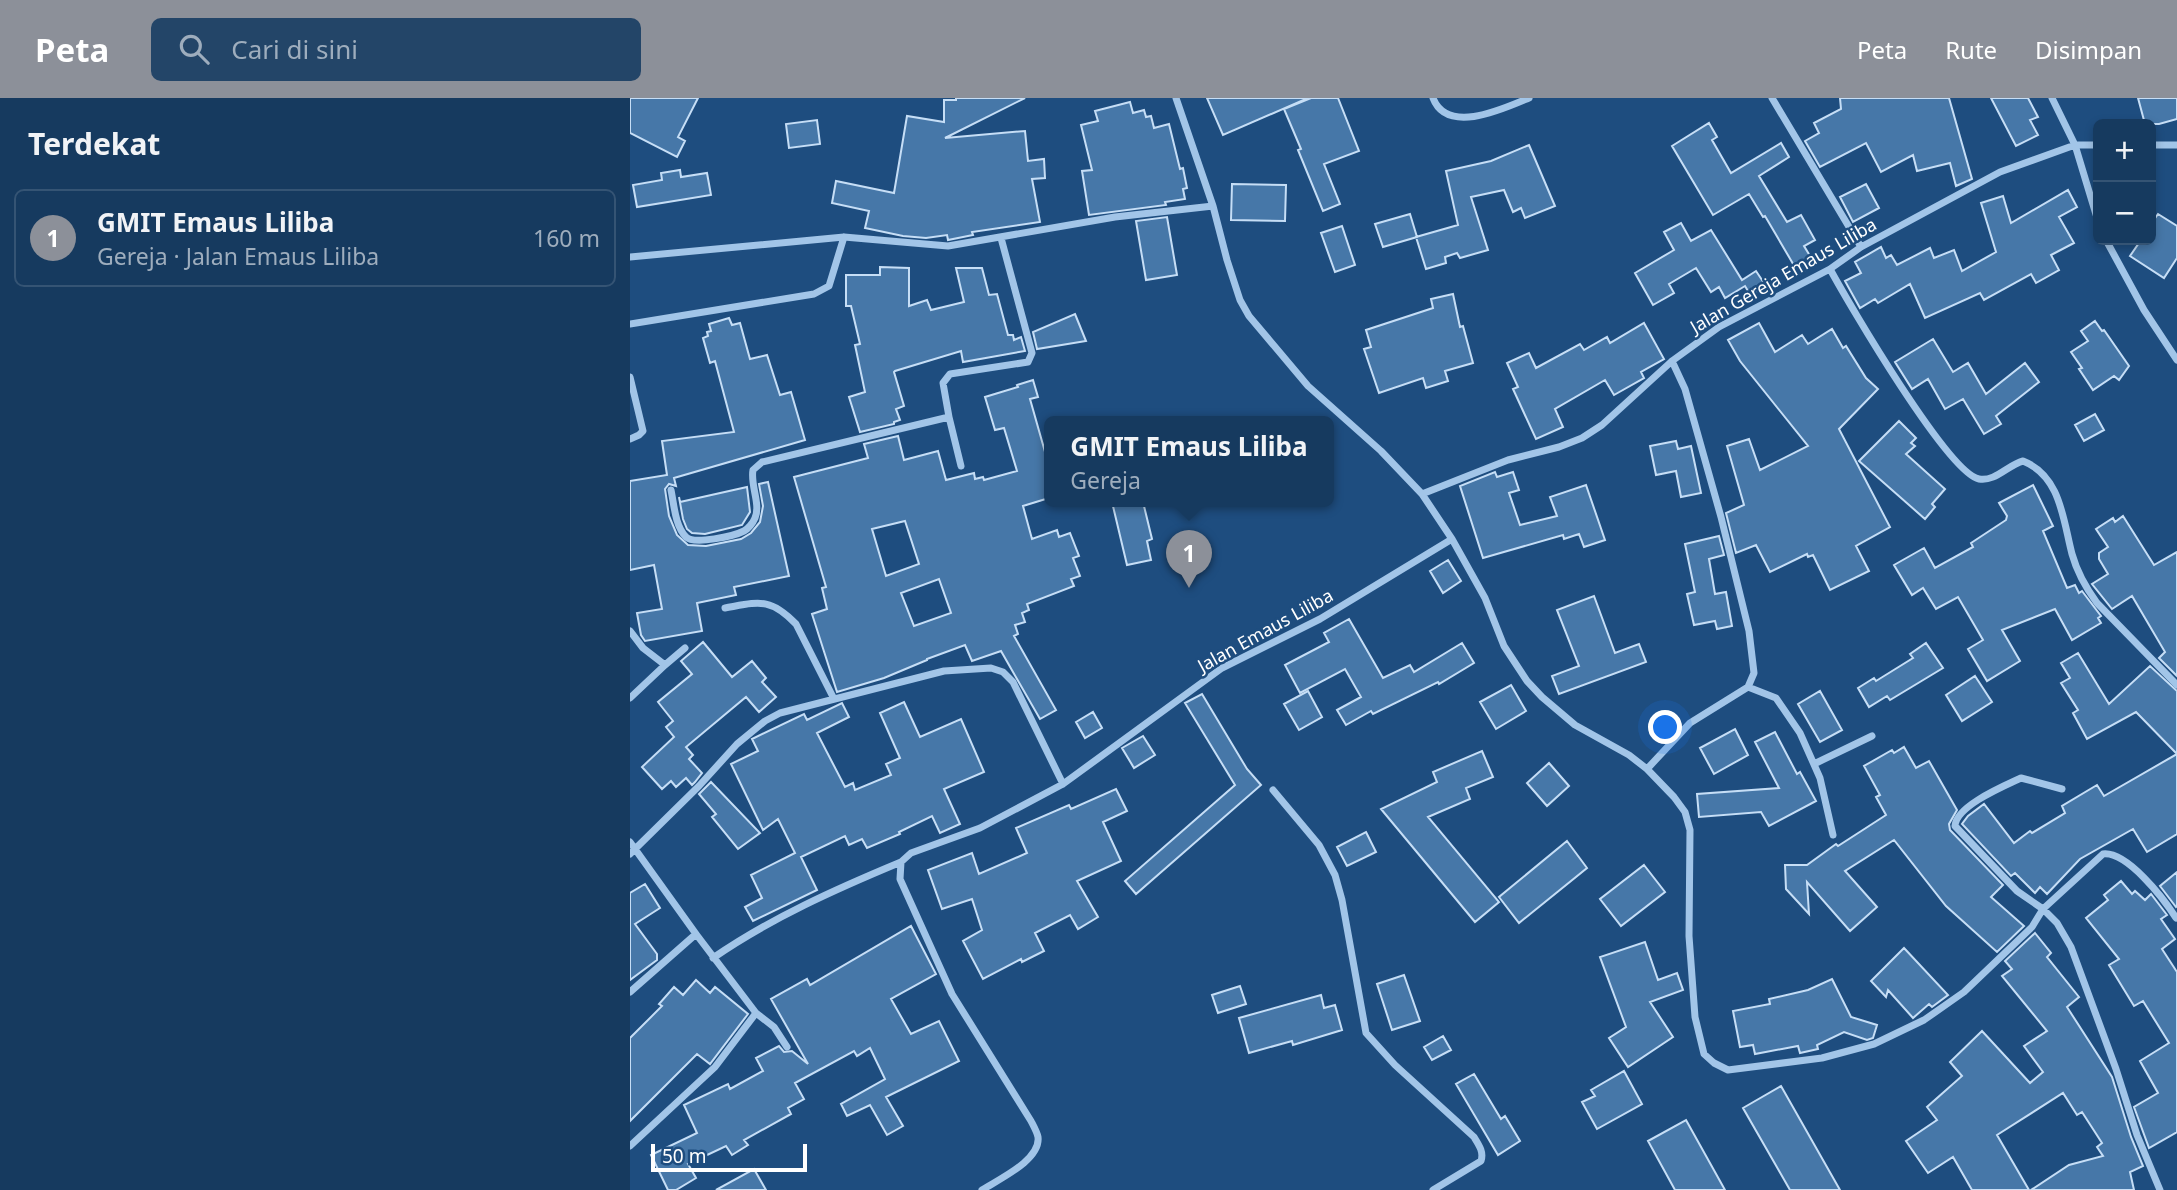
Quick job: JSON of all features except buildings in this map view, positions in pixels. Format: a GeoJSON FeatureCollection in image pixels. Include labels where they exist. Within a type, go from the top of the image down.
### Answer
{"type":"FeatureCollection","features":[{"type":"Feature","properties":{"kind":"street"},"geometry":{"type":"LineString","coordinates":[[1176,98],[1213,205],[1240,300],[1249,316],[1308,386],[1381,451],[1422,494],[1452,539],[1485,598],[1504,646],[1527,681],[1575,725],[1647,768],[1685,812],[1690,830],[1689,936],[1695,1017],[1704,1054],[1714,1063],[1728,1070],[1822,1058],[1874,1044],[1924,1020],[1964,992],[2032,927],[2043,909],[2097,857],[2110,853],[2128,863],[2165,901],[2176,918]]}},
{"type":"Feature","properties":{"kind":"street"},"geometry":{"type":"LineString","coordinates":[[1433,98],[1443,113],[1454,118],[1466,118],[1529,98]]}},
{"type":"Feature","properties":{"kind":"street"},"geometry":{"type":"LineString","coordinates":[[1772,98],[1861,247]]}},
{"type":"Feature","properties":{"kind":"street"},"geometry":{"type":"LineString","coordinates":[[2052,98],[2075,145],[2093,204]]}},
{"type":"Feature","properties":{"kind":"street","name":"Jalan Gereja Emaus Liliba"},"geometry":{"type":"LineString","coordinates":[[1422,494],[1508,460],[1582,438],[1602,425],[1672,361],[1719,327],[1830,269],[1861,247],[2000,172],[2075,145],[2093,145]]}},
{"type":"Feature","properties":{"kind":"street"},"geometry":{"type":"LineString","coordinates":[[2156,145],[2177,145]]}},
{"type":"Feature","properties":{"kind":"street"},"geometry":{"type":"LineString","coordinates":[[630,257],[844,237],[948,246],[1115,217],[1213,205]]}},
{"type":"Feature","properties":{"kind":"street"},"geometry":{"type":"LineString","coordinates":[[630,324],[814,294],[829,286],[844,237]]}},
{"type":"Feature","properties":{"kind":"street"},"geometry":{"type":"LineString","coordinates":[[961,466],[943,383],[950,374],[1028,362],[1032,353],[1001,238]]}},
{"type":"Feature","properties":{"kind":"street"},"geometry":{"type":"LineString","coordinates":[[2109,245],[2144,310],[2177,360]]}},
{"type":"Feature","properties":{"kind":"street"},"geometry":{"type":"LineString","coordinates":[[1830,269],[1860,324],[1903,389],[1968,475],[1991,478],[2023,461],[2043,473],[2063,511],[2072,553],[2087,589],[2097,603],[2177,685]]}},
{"type":"Feature","properties":{"kind":"street"},"geometry":{"type":"LineString","coordinates":[[1647,768],[1690,723],[1748,687],[1754,673],[1749,631],[1721,517],[1685,389],[1672,361]]}},
{"type":"Feature","properties":{"kind":"street"},"geometry":{"type":"LineString","coordinates":[[630,377],[642,431],[630,439]]}},
{"type":"Feature","properties":{"kind":"street"},"geometry":{"type":"LineString","coordinates":[[671,490],[680,527],[692,541],[744,531],[755,519],[751,480],[753,470],[762,462],[949,417]]}},
{"type":"Feature","properties":{"kind":"street","name":"Jalan Emaus Liliba"},"geometry":{"type":"LineString","coordinates":[[713,958],[748,933],[844,885],[901,862],[911,853],[979,828],[1063,784],[1222,668],[1320,619],[1452,539]]}},
{"type":"Feature","properties":{"kind":"street"},"geometry":{"type":"LineString","coordinates":[[725,608],[765,602],[789,617],[796,624],[834,699]]}},
{"type":"Feature","properties":{"kind":"street"},"geometry":{"type":"LineString","coordinates":[[630,631],[643,648],[665,665]]}},
{"type":"Feature","properties":{"kind":"street"},"geometry":{"type":"LineString","coordinates":[[630,698],[685,648]]}},
{"type":"Feature","properties":{"kind":"street"},"geometry":{"type":"LineString","coordinates":[[787,1047],[774,1027],[756,1013],[713,958],[652,871],[631,849],[753,730],[780,713],[944,671],[991,667],[1003,671],[1013,682],[1063,784]]}},
{"type":"Feature","properties":{"kind":"street"},"geometry":{"type":"LineString","coordinates":[[1748,687],[1776,698],[1800,733],[1820,778],[1833,835]]}},
{"type":"Feature","properties":{"kind":"street"},"geometry":{"type":"LineString","coordinates":[[1814,764],[1872,736]]}},
{"type":"Feature","properties":{"kind":"street"},"geometry":{"type":"LineString","coordinates":[[2062,789],[2021,778],[1969,806],[1958,813],[1955,820],[1958,831],[2017,891],[2043,909],[2057,923],[2071,947],[2137,1135],[2160,1190]]}},
{"type":"Feature","properties":{"kind":"street"},"geometry":{"type":"LineString","coordinates":[[1273,790],[1320,845],[1335,875],[1366,1033],[1395,1065],[1474,1137],[1483,1155],[1481,1161],[1433,1190]]}},
{"type":"Feature","properties":{"kind":"street"},"geometry":{"type":"LineString","coordinates":[[901,862],[900,879],[953,995],[1038,1136],[1032,1155],[1023,1165],[982,1190]]}},
{"type":"Feature","properties":{"kind":"street"},"geometry":{"type":"LineString","coordinates":[[630,992],[696,934]]}},
{"type":"Feature","properties":{"kind":"street"},"geometry":{"type":"LineString","coordinates":[[630,1146],[715,1068],[756,1013]]}},
{"type":"Feature","properties":{"kind":"place","name":"GMIT Emaus Liliba"},"geometry":{"type":"Point","coordinates":[1189,588]}}]}
